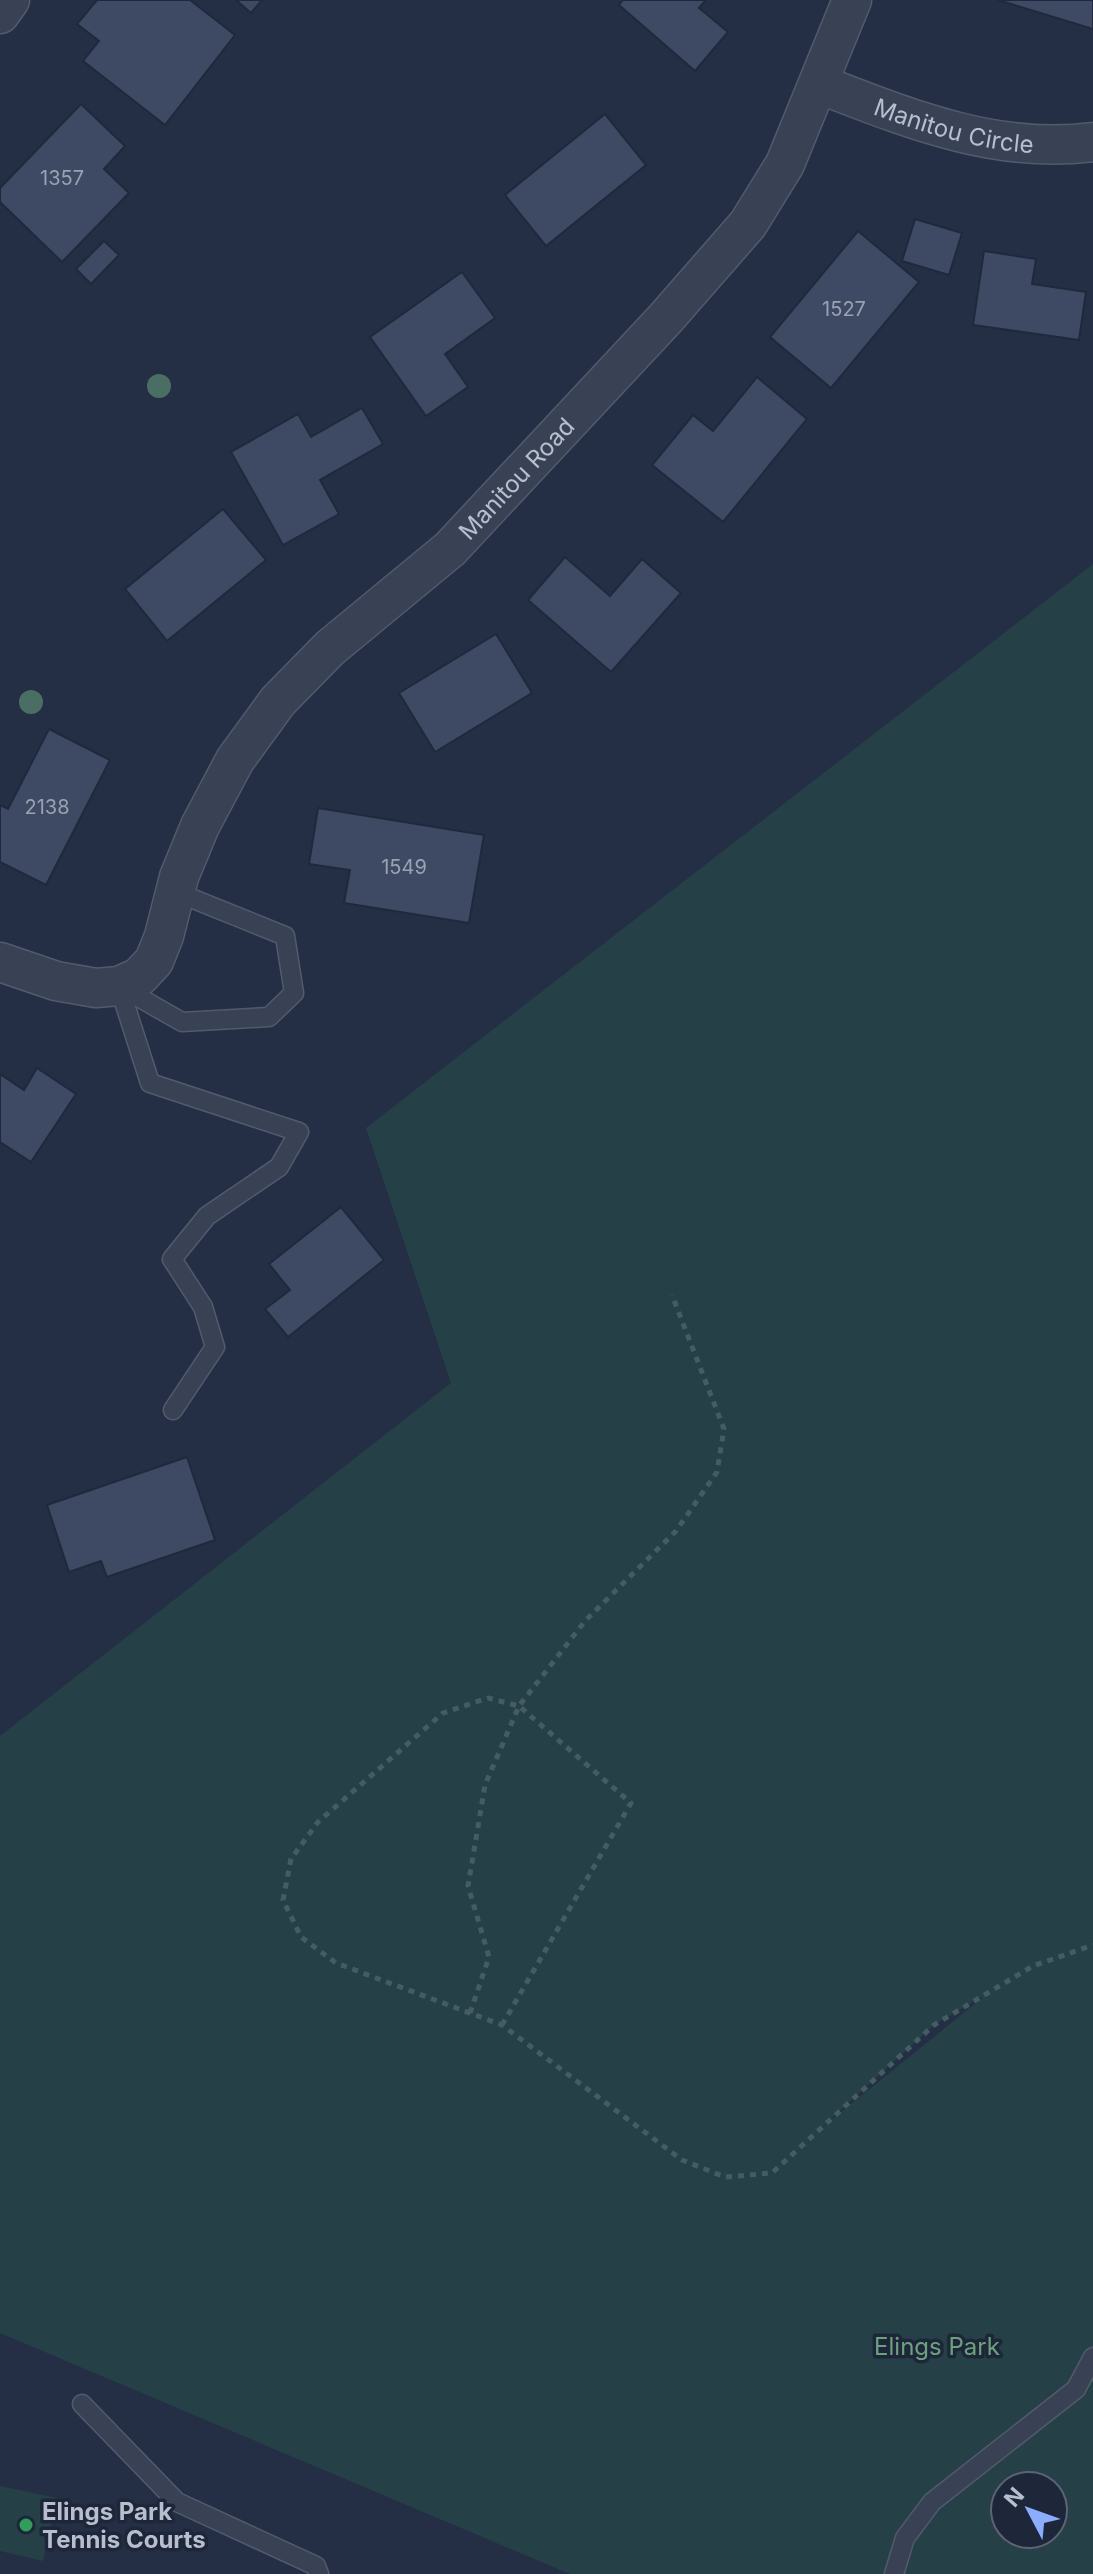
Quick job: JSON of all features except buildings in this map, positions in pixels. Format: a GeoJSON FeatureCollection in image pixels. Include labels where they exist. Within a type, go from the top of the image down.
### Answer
{"type":"FeatureCollection","features":[{"type":"Feature","properties":{"kind":"street"},"geometry":{"type":"LineString","coordinates":[[0,14],[10,0]]}},
{"type":"Feature","properties":{"kind":"street","name":"Manitou Road"},"geometry":{"type":"LineString","coordinates":[[119,986],[139,977],[154,961],[200,826],[235,760],[278,701],[330,648],[450,549],[676,308],[748,224],[785,164],[852,0]]}},
{"type":"Feature","properties":{"kind":"street","name":"Manitou Circle"},"geometry":{"type":"LineString","coordinates":[[819,84],[908,119],[973,137],[1016,142],[1093,142]]}},
{"type":"Feature","properties":{"kind":"street"},"geometry":{"type":"LineString","coordinates":[[0,962],[56,981],[96,988],[119,986]]}},
{"type":"Feature","properties":{"kind":"lane"},"geometry":{"type":"LineString","coordinates":[[119,986],[182,1022],[269,1017],[294,993],[285,936],[176,892]]}},
{"type":"Feature","properties":{"kind":"lane"},"geometry":{"type":"LineString","coordinates":[[119,986],[150,1083],[299,1132],[279,1167],[207,1216],[172,1259],[203,1307],[215,1347],[173,1410]]}},
{"type":"Feature","properties":{"kind":"lane"},"geometry":{"type":"LineString","coordinates":[[894,2574],[905,2538],[932,2502],[1076,2389],[1093,2357]]}},
{"type":"Feature","properties":{"kind":"lane"},"geometry":{"type":"LineString","coordinates":[[82,2404],[177,2502],[316,2566],[319,2574]]}},
{"type":"Feature","properties":{"kind":"path"},"geometry":{"type":"LineString","coordinates":[[470,2013],[489,1957],[468,1886],[485,1785],[519,1706],[585,1621],[676,1531],[717,1472],[724,1429],[672,1295]]}},
{"type":"Feature","properties":{"kind":"path"},"geometry":{"type":"LineString","coordinates":[[502,2025],[631,1803],[519,1706],[488,1698],[443,1713],[318,1822],[291,1859],[283,1900],[301,1937],[336,1963],[502,2025],[682,2160],[725,2177],[772,2173],[934,2025],[1033,1966],[1093,1945]]}},
{"type":"Feature","properties":{"kind":"green space","name":"Elings Park"},"geometry":{"type":"Polygon","coordinates":[[[1093,564],[1093,2574],[570,2574],[0,2333],[0,1736],[451,1383],[366,1128],[1093,564]],[[982,1998],[934,2025],[819,2130],[982,1998]]]}},
{"type":"Feature","properties":{"kind":"green space","name":"Elings Park Tennis Courts"},"geometry":{"type":"Polygon","coordinates":[[[0,2486],[57,2498],[43,2561],[0,2551],[0,2486]]]}},
{"type":"Feature","properties":{"kind":"place","name":"Elings Park Tennis Courts"},"geometry":{"type":"Point","coordinates":[26,2525]}}]}
